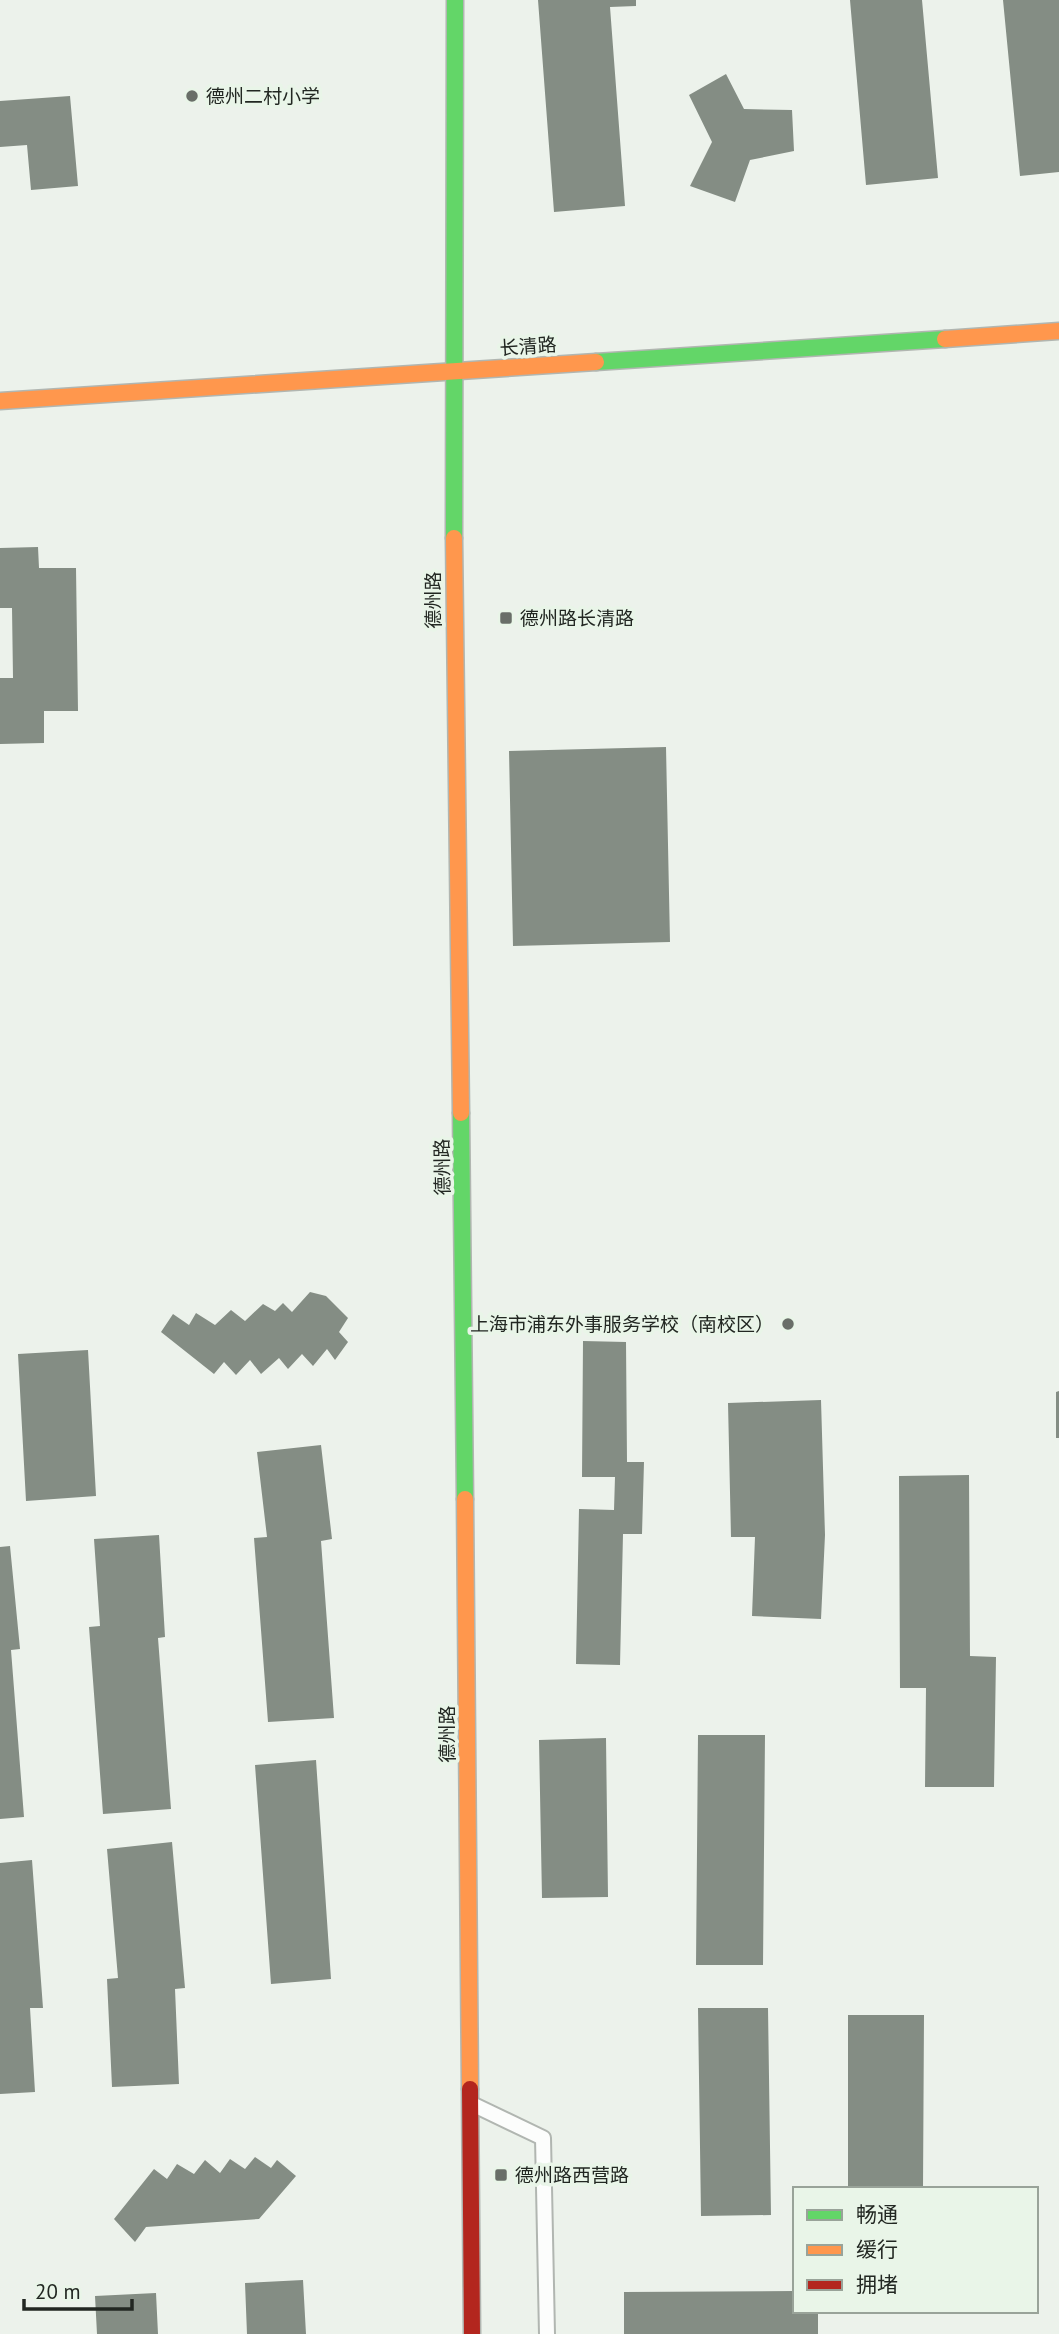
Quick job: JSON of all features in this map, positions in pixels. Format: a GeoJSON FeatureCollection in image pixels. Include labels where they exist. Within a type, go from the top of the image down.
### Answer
{"type":"FeatureCollection","features":[{"type":"Feature","properties":{"kind":"street","name":"德州路"},"geometry":{"type":"LineString","coordinates":[[455,0],[457,372],[453,627],[460,956],[472,2334]]}},
{"type":"Feature","properties":{"kind":"street","name":"长清路"},"geometry":{"type":"LineString","coordinates":[[0,401],[1059,331]]}},
{"type":"Feature","properties":{"kind":"lane"},"geometry":{"type":"LineString","coordinates":[[471,2104],[543,2138],[547,2334]]}},
{"type":"Feature","properties":{"kind":"building"},"geometry":{"type":"Polygon","coordinates":[[[538,0],[636,0],[636,6],[610,7],[625,206],[554,212],[538,0]]]}},
{"type":"Feature","properties":{"kind":"building"},"geometry":{"type":"Polygon","coordinates":[[[850,0],[922,0],[938,178],[866,185],[850,0]]]}},
{"type":"Feature","properties":{"kind":"building"},"geometry":{"type":"Polygon","coordinates":[[[1003,0],[1059,0],[1059,172],[1020,176],[1003,0]]]}},
{"type":"Feature","properties":{"kind":"building"},"geometry":{"type":"Polygon","coordinates":[[[726,74],[744,109],[792,110],[794,151],[750,160],[735,202],[690,186],[712,142],[689,95],[726,74]]]}},
{"type":"Feature","properties":{"kind":"building"},"geometry":{"type":"Polygon","coordinates":[[[70,96],[78,186],[31,190],[27,145],[0,147],[0,101],[70,96]]]}},
{"type":"Feature","properties":{"kind":"building"},"geometry":{"type":"Polygon","coordinates":[[[38,547],[39,568],[76,568],[78,711],[44,711],[44,743],[0,744],[0,678],[13,678],[12,608],[0,608],[0,548],[38,547]]]}},
{"type":"Feature","properties":{"kind":"building"},"geometry":{"type":"Polygon","coordinates":[[[666,747],[670,942],[513,946],[509,751],[666,747]]]}},
{"type":"Feature","properties":{"kind":"building"},"geometry":{"type":"Polygon","coordinates":[[[310,1292],[326,1296],[348,1318],[339,1332],[348,1342],[335,1360],[327,1349],[313,1366],[302,1354],[288,1369],[279,1358],[261,1374],[250,1360],[236,1375],[224,1362],[214,1374],[161,1332],[173,1314],[189,1325],[196,1313],[215,1325],[231,1310],[245,1321],[263,1304],[275,1311],[283,1303],[292,1312],[310,1292]]]}},
{"type":"Feature","properties":{"kind":"building"},"geometry":{"type":"Polygon","coordinates":[[[583,1341],[626,1342],[627,1462],[644,1462],[642,1534],[623,1534],[620,1665],[576,1664],[579,1509],[614,1510],[615,1477],[582,1477],[583,1341]]]}},
{"type":"Feature","properties":{"kind":"building"},"geometry":{"type":"Polygon","coordinates":[[[88,1350],[96,1496],[26,1501],[18,1354],[88,1350]]]}},
{"type":"Feature","properties":{"kind":"building"},"geometry":{"type":"Polygon","coordinates":[[[1059,1391],[1059,1438],[1056,1438],[1056,1392],[1059,1391]]]}},
{"type":"Feature","properties":{"kind":"building"},"geometry":{"type":"Polygon","coordinates":[[[821,1400],[825,1535],[821,1619],[752,1616],[755,1537],[731,1537],[728,1403],[821,1400]]]}},
{"type":"Feature","properties":{"kind":"building"},"geometry":{"type":"Polygon","coordinates":[[[321,1445],[332,1539],[321,1541],[334,1718],[268,1722],[254,1538],[267,1537],[257,1452],[321,1445]]]}},
{"type":"Feature","properties":{"kind":"building"},"geometry":{"type":"Polygon","coordinates":[[[969,1475],[970,1656],[996,1657],[994,1787],[925,1787],[926,1688],[900,1688],[899,1476],[969,1475]]]}},
{"type":"Feature","properties":{"kind":"building"},"geometry":{"type":"Polygon","coordinates":[[[159,1535],[165,1637],[158,1638],[171,1809],[103,1814],[89,1627],[100,1626],[94,1539],[159,1535]]]}},
{"type":"Feature","properties":{"kind":"building"},"geometry":{"type":"Polygon","coordinates":[[[10,1546],[20,1649],[11,1650],[24,1817],[0,1819],[0,1547],[10,1546]]]}},
{"type":"Feature","properties":{"kind":"building"},"geometry":{"type":"Polygon","coordinates":[[[698,1735],[765,1735],[763,1965],[696,1965],[698,1735]]]}},
{"type":"Feature","properties":{"kind":"building"},"geometry":{"type":"Polygon","coordinates":[[[606,1738],[608,1897],[542,1898],[539,1740],[606,1738]]]}},
{"type":"Feature","properties":{"kind":"building"},"geometry":{"type":"Polygon","coordinates":[[[316,1760],[331,1979],[271,1984],[255,1765],[316,1760]]]}},
{"type":"Feature","properties":{"kind":"building"},"geometry":{"type":"Polygon","coordinates":[[[172,1842],[185,1988],[175,1989],[179,2084],[112,2087],[107,1979],[118,1978],[107,1849],[172,1842]]]}},
{"type":"Feature","properties":{"kind":"building"},"geometry":{"type":"Polygon","coordinates":[[[32,1860],[43,2008],[30,2008],[35,2092],[0,2094],[0,1863],[32,1860]]]}},
{"type":"Feature","properties":{"kind":"building"},"geometry":{"type":"Polygon","coordinates":[[[698,2008],[768,2008],[771,2215],[701,2216],[698,2008]]]}},
{"type":"Feature","properties":{"kind":"building"},"geometry":{"type":"Polygon","coordinates":[[[848,2015],[924,2015],[923,2187],[848,2187],[848,2015]]]}},
{"type":"Feature","properties":{"kind":"building"},"geometry":{"type":"Polygon","coordinates":[[[255,2157],[271,2168],[277,2160],[296,2176],[259,2219],[146,2227],[135,2242],[114,2219],[154,2169],[167,2179],[177,2164],[194,2174],[205,2160],[220,2173],[230,2159],[245,2169],[255,2157]]]}},
{"type":"Feature","properties":{"kind":"building"},"geometry":{"type":"Polygon","coordinates":[[[303,2280],[306,2334],[247,2334],[245,2283],[303,2280]]]}},
{"type":"Feature","properties":{"kind":"building"},"geometry":{"type":"Polygon","coordinates":[[[793,2291],[793,2313],[818,2313],[818,2334],[624,2334],[624,2292],[793,2291]]]}},
{"type":"Feature","properties":{"kind":"building"},"geometry":{"type":"Polygon","coordinates":[[[156,2293],[158,2334],[97,2334],[95,2296],[156,2293]]]}},
{"type":"Feature","properties":{"kind":"traffic: fast"},"geometry":{"type":"LineString","coordinates":[[454,538],[455,0]]}},
{"type":"Feature","properties":{"kind":"traffic: fast"},"geometry":{"type":"LineString","coordinates":[[596,362],[945,339]]}},
{"type":"Feature","properties":{"kind":"traffic: fast"},"geometry":{"type":"LineString","coordinates":[[461,1113],[465,1499]]}},
{"type":"Feature","properties":{"kind":"traffic: slow"},"geometry":{"type":"LineString","coordinates":[[945,339],[1059,331]]}},
{"type":"Feature","properties":{"kind":"traffic: slow"},"geometry":{"type":"LineString","coordinates":[[0,401],[596,362]]}},
{"type":"Feature","properties":{"kind":"traffic: slow"},"geometry":{"type":"LineString","coordinates":[[454,538],[461,1113]]}},
{"type":"Feature","properties":{"kind":"traffic: slow"},"geometry":{"type":"LineString","coordinates":[[465,1499],[470,2089]]}},
{"type":"Feature","properties":{"kind":"traffic: jam"},"geometry":{"type":"LineString","coordinates":[[470,2089],[472,2334]]}},
{"type":"Feature","properties":{"kind":"place","name":"德州二村小学"},"geometry":{"type":"Point","coordinates":[192,96]}},
{"type":"Feature","properties":{"kind":"place","name":"德州路长清路"},"geometry":{"type":"Point","coordinates":[506,618]}},
{"type":"Feature","properties":{"kind":"place","name":"上海市浦东外事服务学校（南校区）"},"geometry":{"type":"Point","coordinates":[788,1324]}},
{"type":"Feature","properties":{"kind":"place","name":"德州路西营路"},"geometry":{"type":"Point","coordinates":[501,2175]}}]}
